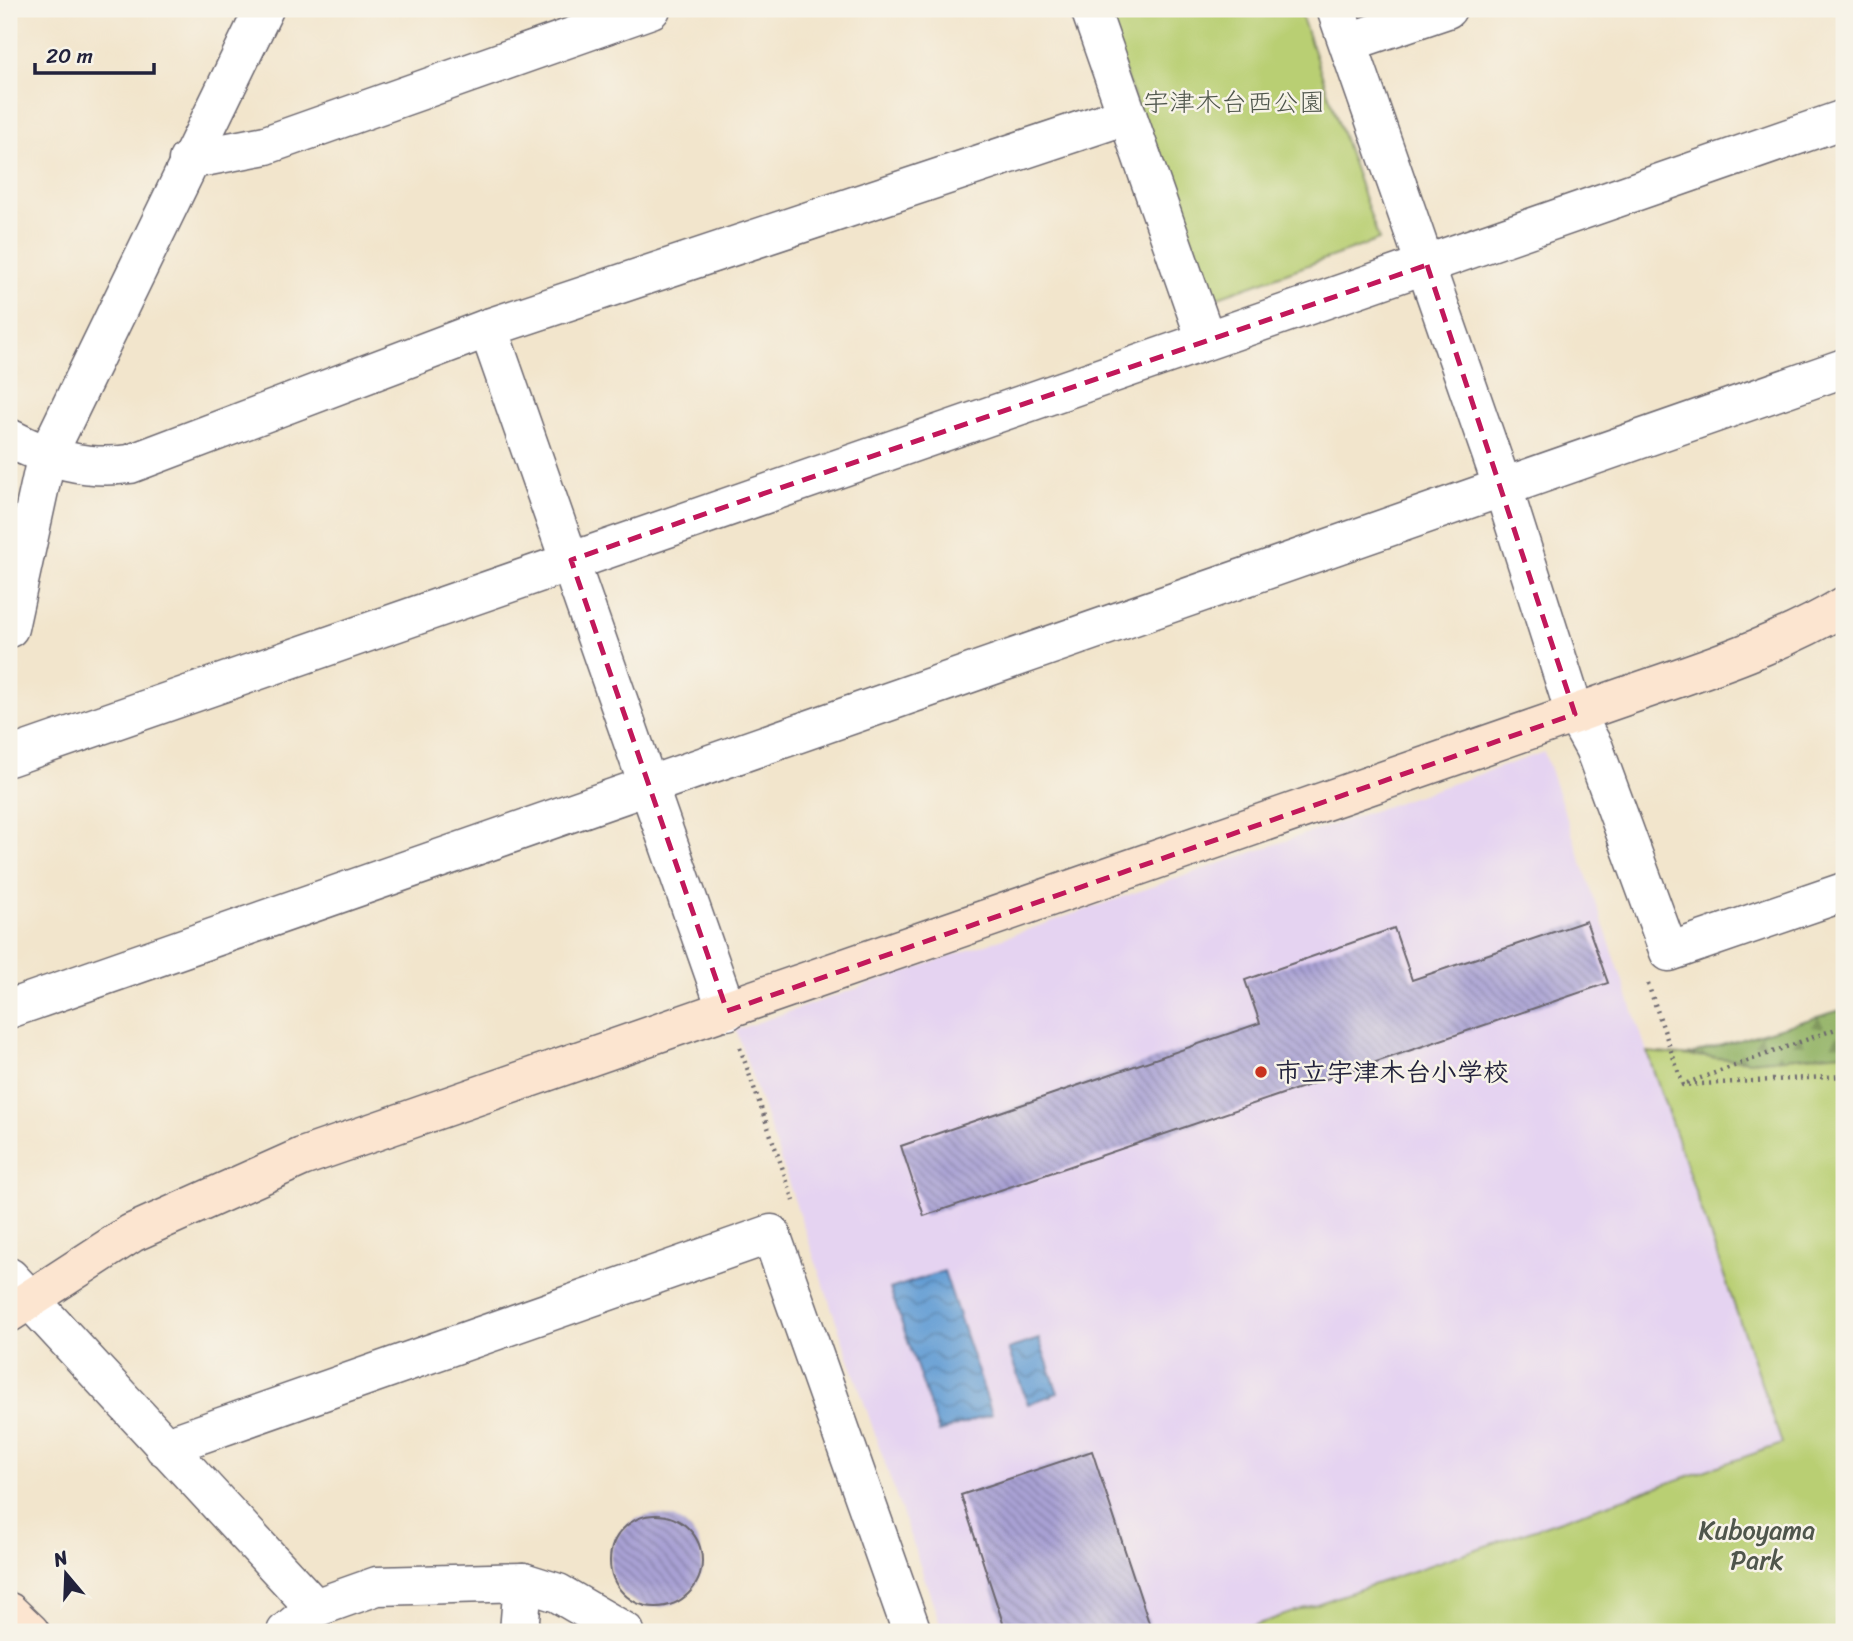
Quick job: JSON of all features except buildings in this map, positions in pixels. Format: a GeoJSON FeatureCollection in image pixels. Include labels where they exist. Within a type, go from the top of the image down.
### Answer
{"type":"FeatureCollection","features":[{"type":"Feature","properties":{"kind":"street"},"geometry":{"type":"LineString","coordinates":[[9,628],[46,458],[188,160],[264,9]]}},
{"type":"Feature","properties":{"kind":"street"},"geometry":{"type":"LineString","coordinates":[[188,160],[266,145],[650,9]]}},
{"type":"Feature","properties":{"kind":"street"},"geometry":{"type":"LineString","coordinates":[[1090,9],[1206,340]]}},
{"type":"Feature","properties":{"kind":"street"},"geometry":{"type":"LineString","coordinates":[[1447,9],[1343,26],[1503,488],[1575,714],[1594,748],[1669,952],[1844,892]]}},
{"type":"Feature","properties":{"kind":"street"},"geometry":{"type":"LineString","coordinates":[[9,438],[46,458],[94,467],[130,464],[488,328],[1127,114]]}},
{"type":"Feature","properties":{"kind":"street"},"geometry":{"type":"LineString","coordinates":[[9,757],[1844,119]]}},
{"type":"Feature","properties":{"kind":"street"},"geometry":{"type":"LineString","coordinates":[[488,328],[727,1011]]}},
{"type":"Feature","properties":{"kind":"street"},"geometry":{"type":"LineString","coordinates":[[9,1009],[1844,368]]}},
{"type":"Feature","properties":{"kind":"street"},"geometry":{"type":"LineString","coordinates":[[625,1632],[558,1593],[523,1582],[377,1586],[300,1620],[164,1447],[15,1295],[132,1233],[302,1157],[1575,714],[1748,650],[1819,621],[1844,606]]}},
{"type":"Feature","properties":{"kind":"street"},"geometry":{"type":"LineString","coordinates":[[164,1447],[771,1234],[912,1632]]}},
{"type":"Feature","properties":{"kind":"street"},"geometry":{"type":"LineString","coordinates":[[519,1632],[523,1582]]}},
{"type":"Feature","properties":{"kind":"street"},"geometry":{"type":"LineString","coordinates":[[9,1612],[30,1632]]}},
{"type":"Feature","properties":{"kind":"path"},"geometry":{"type":"LineString","coordinates":[[1644,974],[1683,1085]]}},
{"type":"Feature","properties":{"kind":"path"},"geometry":{"type":"LineString","coordinates":[[1683,1085],[1844,1026]]}},
{"type":"Feature","properties":{"kind":"path"},"geometry":{"type":"LineString","coordinates":[[1683,1085],[1844,1076]]}},
{"type":"Feature","properties":{"kind":"highlighted area"},"geometry":{"type":"Polygon","coordinates":[[[1427,265],[1575,714],[727,1011],[571,560],[1427,265]]]}},
{"type":"Feature","properties":{"kind":"shaded area"},"geometry":{"type":"Polygon","coordinates":[[[1544,752],[1782,1444],[1235,1632],[943,1632],[736,1030],[1544,752]]]}},
{"type":"Feature","properties":{"kind":"green space","name":"宇津木台西公園"},"geometry":{"type":"Polygon","coordinates":[[[1102,9],[1299,9],[1379,240],[1207,301],[1102,9]]]}},
{"type":"Feature","properties":{"kind":"green space"},"geometry":{"type":"Polygon","coordinates":[[[1844,1009],[1844,1053],[1750,1061],[1688,1055],[1844,1009]]]}},
{"type":"Feature","properties":{"kind":"green space","name":"Kuboyama Park"},"geometry":{"type":"Polygon","coordinates":[[[1647,1052],[1750,1061],[1844,1053],[1844,1632],[1235,1632],[1782,1444],[1647,1052]]]}},
{"type":"Feature","properties":{"kind":"water"},"geometry":{"type":"Polygon","coordinates":[[[944,1271],[992,1414],[939,1432],[890,1289],[944,1271]]]}},
{"type":"Feature","properties":{"kind":"water"},"geometry":{"type":"Polygon","coordinates":[[[1039,1339],[1058,1393],[1028,1404],[1008,1349],[1039,1339]]]}},
{"type":"Feature","properties":{"kind":"place","name":"市立宇津木台小学校"},"geometry":{"type":"Point","coordinates":[1261,1072]}}]}
